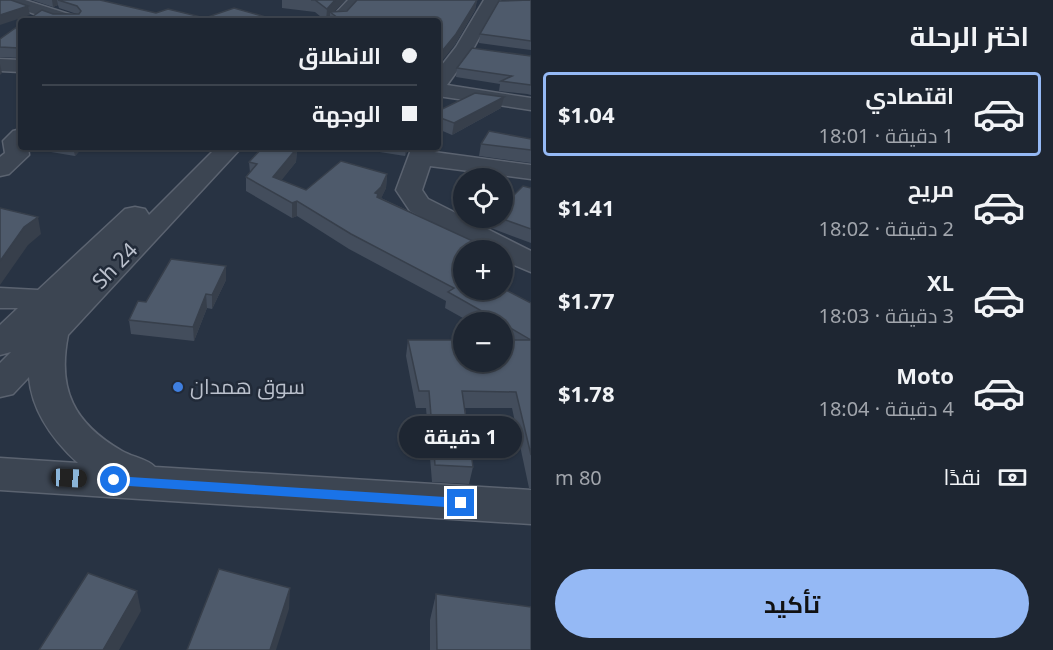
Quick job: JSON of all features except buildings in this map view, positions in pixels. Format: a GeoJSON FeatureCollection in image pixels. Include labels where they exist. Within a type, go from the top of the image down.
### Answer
{"type":"FeatureCollection","features":[{"type":"Feature","properties":{"kind":"street"},"geometry":{"type":"LineString","coordinates":[[9,0],[61,18]]}},
{"type":"Feature","properties":{"kind":"street"},"geometry":{"type":"LineString","coordinates":[[339,18],[357,0]]}},
{"type":"Feature","properties":{"kind":"street"},"geometry":{"type":"LineString","coordinates":[[355,18],[372,0]]}},
{"type":"Feature","properties":{"kind":"street"},"geometry":{"type":"LineString","coordinates":[[492,0],[442,93],[531,104]]}},
{"type":"Feature","properties":{"kind":"street"},"geometry":{"type":"LineString","coordinates":[[17,18],[39,12]]}},
{"type":"Feature","properties":{"kind":"street"},"geometry":{"type":"LineString","coordinates":[[464,49],[487,52]]}},
{"type":"Feature","properties":{"kind":"street"},"geometry":{"type":"LineString","coordinates":[[0,65],[18,66]]}},
{"type":"Feature","properties":{"kind":"street"},"geometry":{"type":"LineString","coordinates":[[0,169],[17,155],[12,141]]}},
{"type":"Feature","properties":{"kind":"street","name":"Sh 24"},"geometry":{"type":"LineString","coordinates":[[0,385],[48,315],[206,150]]}},
{"type":"Feature","properties":{"kind":"street","name":"Sh 24"},"geometry":{"type":"LineString","coordinates":[[0,344],[48,315],[227,150]]}},
{"type":"Feature","properties":{"kind":"street"},"geometry":{"type":"LineString","coordinates":[[531,172],[422,152],[409,190],[419,205],[531,263]]}},
{"type":"Feature","properties":{"kind":"street"},"geometry":{"type":"LineString","coordinates":[[0,298],[48,315],[46,387],[53,406],[65,426],[82,443],[104,459],[130,473],[160,483]]}},
{"type":"Feature","properties":{"kind":"street"},"geometry":{"type":"LineString","coordinates":[[0,474],[531,507]]}},
{"type":"Feature","properties":{"kind":"place","name":"سوق همدان"},"geometry":{"type":"Point","coordinates":[178,387]}},
{"type":"Feature","properties":{"kind":"route"},"geometry":{"type":"LineString","coordinates":[[114,480],[461,503]]}}]}
